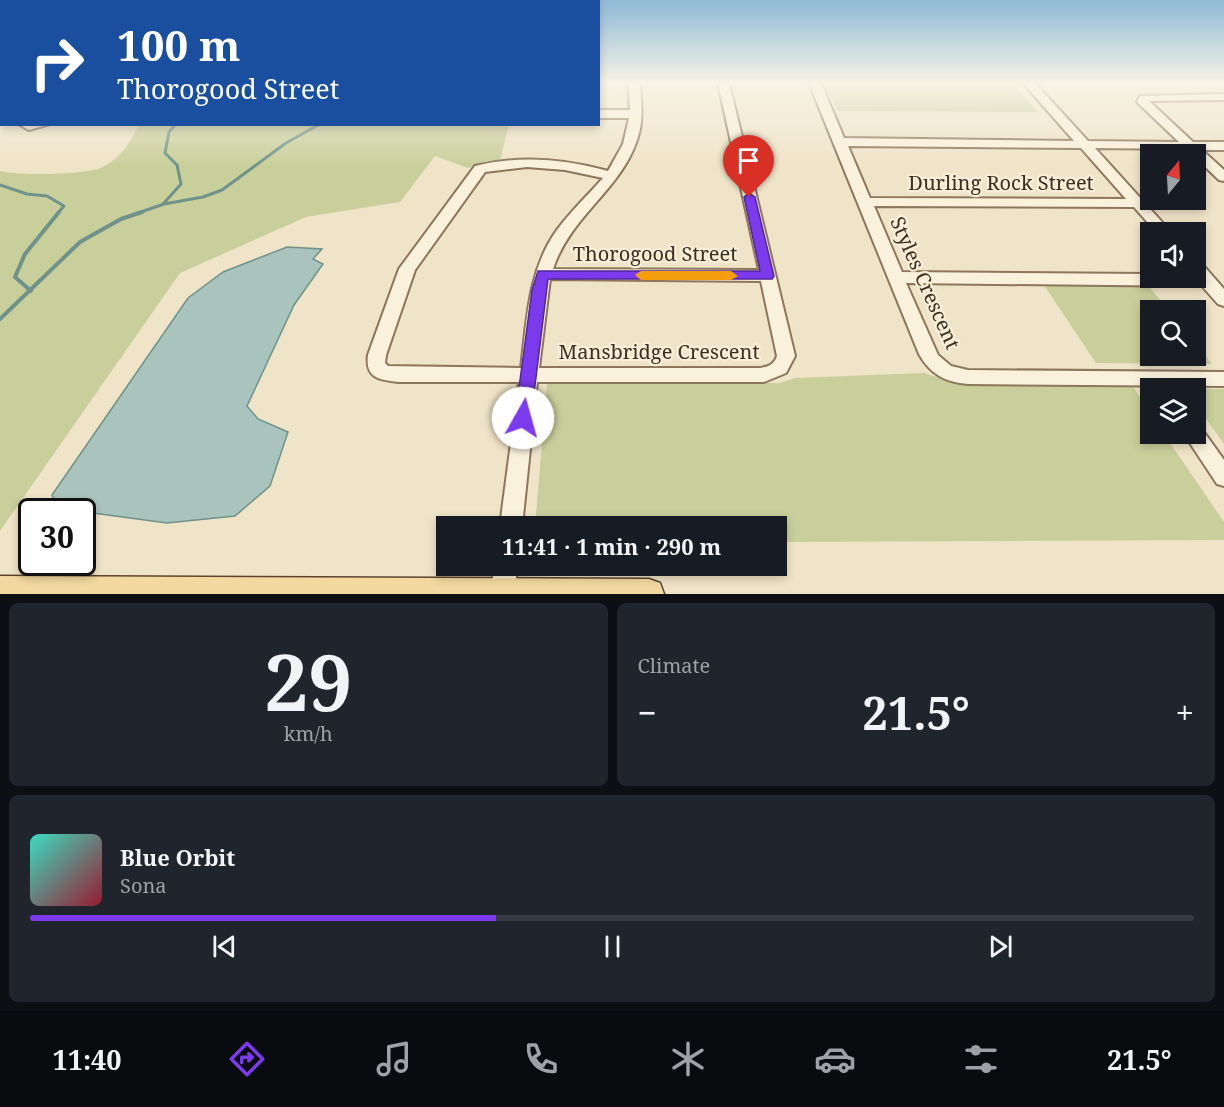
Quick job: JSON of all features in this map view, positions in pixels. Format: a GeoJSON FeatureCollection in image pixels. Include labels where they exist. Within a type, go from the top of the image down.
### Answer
{"type":"FeatureCollection","features":[{"type":"Feature","properties":{"kind":"main road"},"geometry":{"type":"LineString","coordinates":[[0,591],[648,594]]}},
{"type":"Feature","properties":{"kind":"street"},"geometry":{"type":"LineString","coordinates":[[511,516],[539,290],[543,274],[554,246],[567,227],[613,176],[630,144],[635,111]]}},
{"type":"Feature","properties":{"kind":"street","name":"Mansbridge Crescent"},"geometry":{"type":"LineString","coordinates":[[528,374],[770,375],[784,364],[786,356],[730,111]]}},
{"type":"Feature","properties":{"kind":"street","name":"Styles Crescent"},"geometry":{"type":"LineString","coordinates":[[827,111],[933,362],[941,370],[953,376],[1140,382]]}},
{"type":"Feature","properties":{"kind":"street"},"geometry":{"type":"LineString","coordinates":[[1054,111],[1155,222]]}},
{"type":"Feature","properties":{"kind":"street"},"geometry":{"type":"LineString","coordinates":[[1153,111],[1189,144]]}},
{"type":"Feature","properties":{"kind":"street"},"geometry":{"type":"LineString","coordinates":[[600,114],[635,114]]}},
{"type":"Feature","properties":{"kind":"street"},"geometry":{"type":"LineString","coordinates":[[840,142],[1140,145]]}},
{"type":"Feature","properties":{"kind":"street"},"geometry":{"type":"LineString","coordinates":[[1206,146],[1224,147]]}},
{"type":"Feature","properties":{"kind":"street"},"geometry":{"type":"LineString","coordinates":[[1206,160],[1224,177]]}},
{"type":"Feature","properties":{"kind":"street"},"geometry":{"type":"LineString","coordinates":[[528,374],[398,375],[383,373],[376,365],[377,355],[407,269],[480,169],[497,165],[568,166],[613,176]]}},
{"type":"Feature","properties":{"kind":"street","name":"Durling Rock Street"},"geometry":{"type":"LineString","coordinates":[[865,202],[1137,203]]}},
{"type":"Feature","properties":{"kind":"street","name":"Thorogood Street"},"geometry":{"type":"LineString","coordinates":[[543,274],[767,276]]}},
{"type":"Feature","properties":{"kind":"street"},"geometry":{"type":"LineString","coordinates":[[897,277],[1140,275]]}},
{"type":"Feature","properties":{"kind":"street"},"geometry":{"type":"LineString","coordinates":[[1206,280],[1224,300]]}},
{"type":"Feature","properties":{"kind":"street","name":"Styles Crescent"},"geometry":{"type":"LineString","coordinates":[[1206,380],[1224,379]]}},
{"type":"Feature","properties":{"kind":"street"},"geometry":{"type":"LineString","coordinates":[[1201,444],[1224,477]]}},
{"type":"Feature","properties":{"kind":"street"},"geometry":{"type":"LineString","coordinates":[[503,594],[505,576]]}},
{"type":"Feature","properties":{"kind":"green space"},"geometry":{"type":"Polygon","coordinates":[[[837,111],[1037,111],[1038,112],[837,111]]]}},
{"type":"Feature","properties":{"kind":"green space"},"geometry":{"type":"Polygon","coordinates":[[[138,126],[509,126],[500,160],[487,161],[468,168],[435,156],[400,202],[306,217],[180,273],[23,498],[18,498],[18,505],[0,531],[0,171],[21,174],[83,172],[103,167],[120,154],[138,126]]]}},
{"type":"Feature","properties":{"kind":"green space"},"geometry":{"type":"Polygon","coordinates":[[[1140,284],[1140,288],[1150,288],[1160,300],[1140,300],[1140,363],[1096,363],[1044,285],[1140,284]]]}},
{"type":"Feature","properties":{"kind":"green space"},"geometry":{"type":"Polygon","coordinates":[[[924,373],[940,378],[1132,385],[1140,397],[1140,444],[1171,444],[1224,522],[1224,540],[787,542],[787,516],[536,516],[547,383],[779,383],[795,378],[924,373]]]}},
{"type":"Feature","properties":{"kind":"green space"},"geometry":{"type":"Polygon","coordinates":[[[1206,388],[1224,389],[1224,444],[1206,419],[1206,388]]]}},
{"type":"Feature","properties":{"kind":"water"},"geometry":{"type":"Polygon","coordinates":[[[287,247],[322,249],[313,259],[323,264],[294,305],[247,406],[258,419],[288,432],[270,486],[235,516],[167,523],[96,513],[96,498],[53,498],[52,495],[188,298],[223,272],[287,247]]]}},
{"type":"Feature","properties":{"kind":"waterway"},"geometry":{"type":"LineString","coordinates":[[164,203],[181,184],[177,165],[165,153],[169,132],[174,126]]}},
{"type":"Feature","properties":{"kind":"waterway"},"geometry":{"type":"LineString","coordinates":[[138,213],[164,204],[203,197],[222,190],[286,143],[316,126]]}},
{"type":"Feature","properties":{"kind":"waterway"},"geometry":{"type":"LineString","coordinates":[[0,185],[27,194],[47,196],[64,206],[58,213]]}},
{"type":"Feature","properties":{"kind":"waterway"},"geometry":{"type":"LineString","coordinates":[[30,290],[15,277],[25,254],[59,212]]}},
{"type":"Feature","properties":{"kind":"waterway"},"geometry":{"type":"LineString","coordinates":[[30,290],[80,242],[121,219],[142,212]]}},
{"type":"Feature","properties":{"kind":"waterway"},"geometry":{"type":"LineString","coordinates":[[0,319],[30,290]]}},
{"type":"Feature","properties":{"kind":"slow traffic"},"geometry":{"type":"LineString","coordinates":[[641,275],[731,276]]}},
{"type":"Feature","properties":{"kind":"route"},"geometry":{"type":"LineString","coordinates":[[523,418],[543,274],[767,276],[749,197]]}}]}
